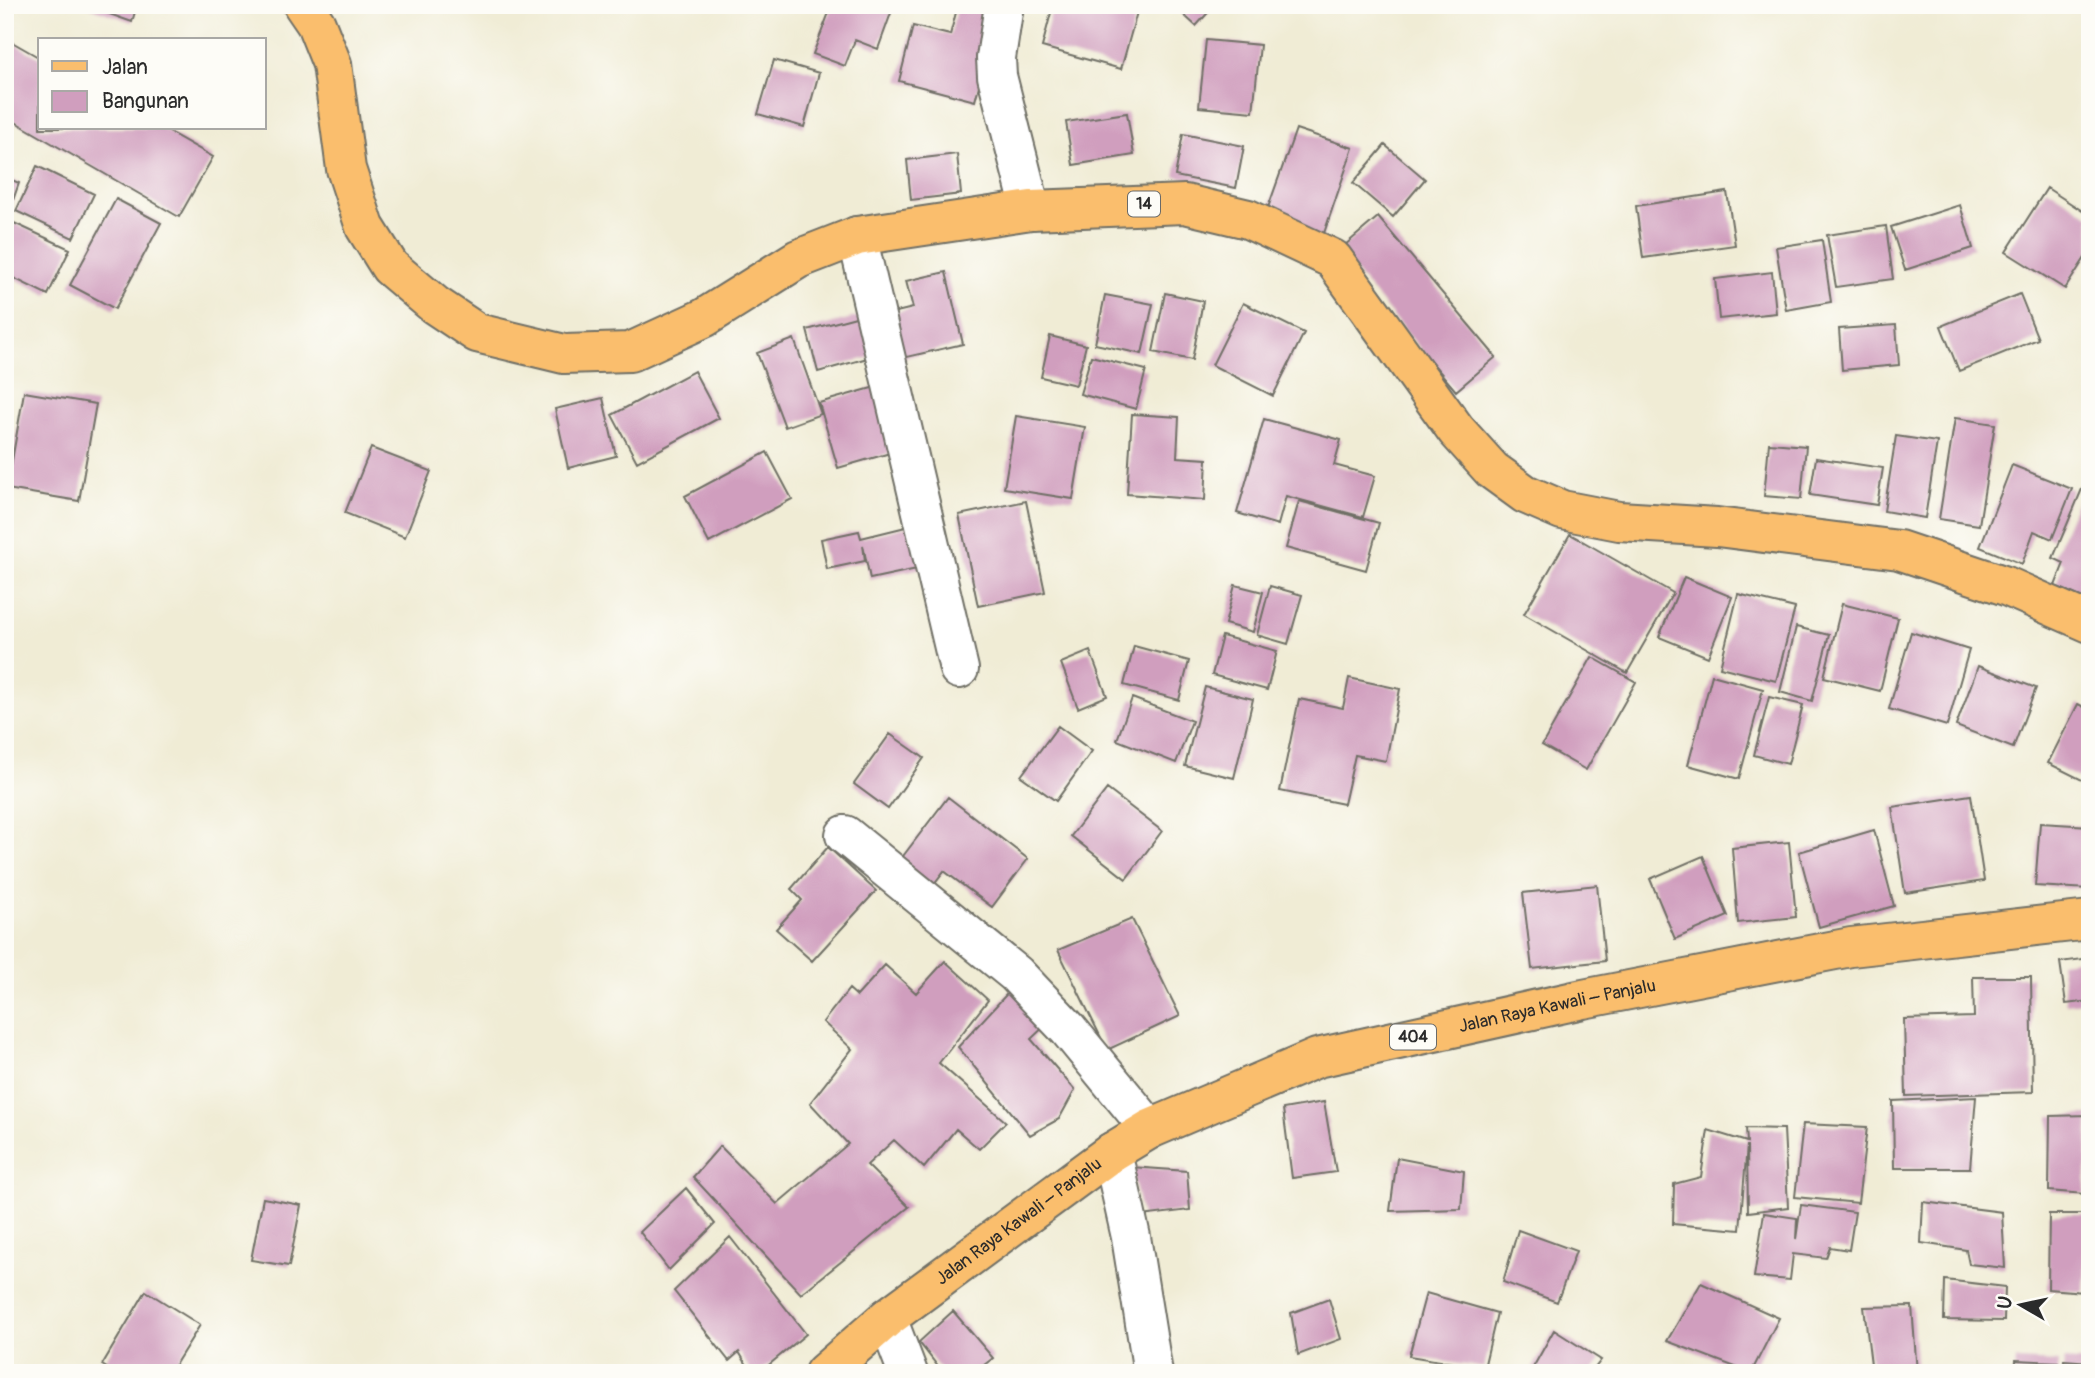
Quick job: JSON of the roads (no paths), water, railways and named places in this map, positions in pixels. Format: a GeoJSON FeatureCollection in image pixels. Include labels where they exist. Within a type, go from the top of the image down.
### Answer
{"type":"FeatureCollection","features":[{"type":"Feature","properties":{"kind":"main road","name":"14"},"geometry":{"type":"LineString","coordinates":[[303,5],[316,24],[332,64],[346,169],[365,227],[390,267],[435,305],[477,333],[564,354],[630,352],[704,318],[798,259],[857,236],[1031,210],[1185,204],[1248,219],[1333,259],[1465,440],[1492,470],[1525,494],[1562,510],[1619,521],[1717,527],[1899,550],[2006,586],[2090,622]]}},
{"type":"Feature","properties":{"kind":"main road","name":"Jalan Raya Kawali – Panjalu"},"geometry":{"type":"LineString","coordinates":[[824,1373],[887,1318],[1112,1152],[1150,1129],[1317,1058],[1583,999],[1851,947],[2090,920]]}},
{"type":"Feature","properties":{"kind":"street"},"geometry":{"type":"LineString","coordinates":[[1004,5],[996,58],[997,76],[1031,210]]}},
{"type":"Feature","properties":{"kind":"street"},"geometry":{"type":"LineString","coordinates":[[857,236],[959,669]]}},
{"type":"Feature","properties":{"kind":"street"},"geometry":{"type":"LineString","coordinates":[[845,835],[1016,974],[1045,1003],[1150,1129]]}},
{"type":"Feature","properties":{"kind":"street"},"geometry":{"type":"LineString","coordinates":[[1112,1152],[1131,1237],[1153,1373]]}},
{"type":"Feature","properties":{"kind":"street"},"geometry":{"type":"LineString","coordinates":[[887,1318],[908,1373]]}}]}
